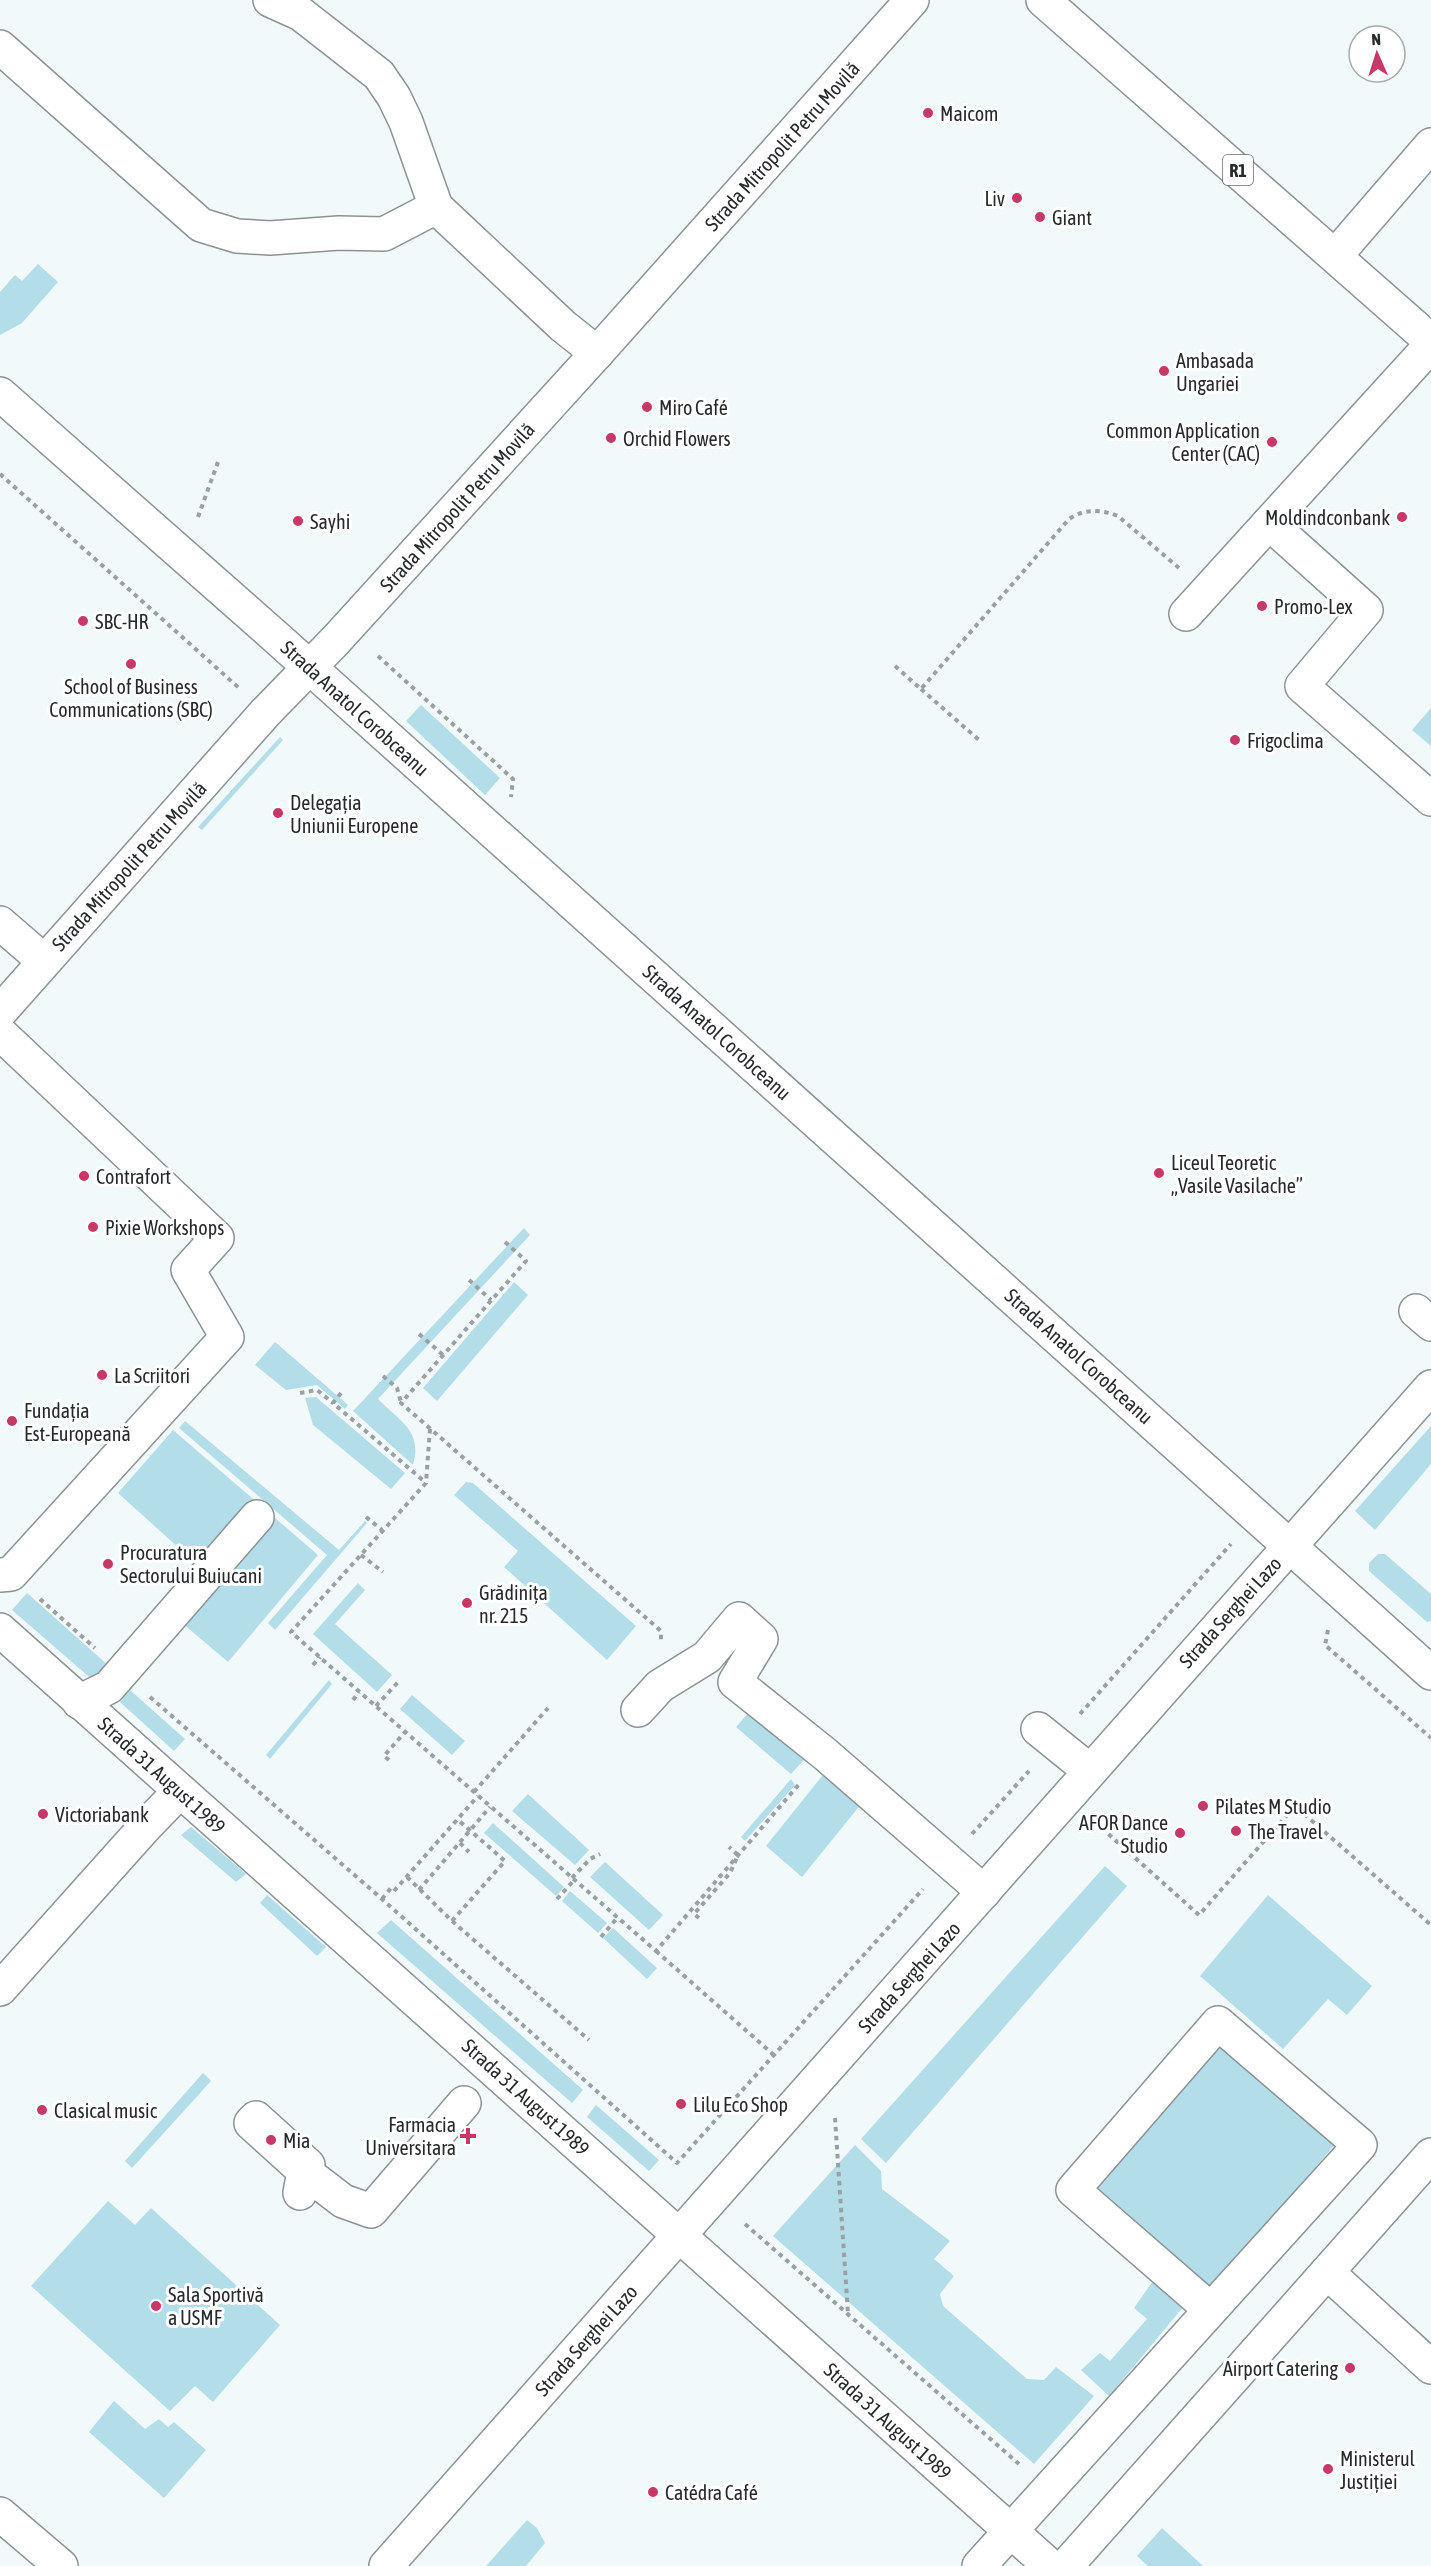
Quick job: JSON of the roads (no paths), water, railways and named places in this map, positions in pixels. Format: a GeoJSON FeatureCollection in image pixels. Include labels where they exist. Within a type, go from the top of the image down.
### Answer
{"type":"FeatureCollection","features":[{"type":"Feature","properties":{"kind":"street"},"geometry":{"type":"LineString","coordinates":[[270,0],[301,14],[379,75],[394,97],[406,122],[436,207],[563,326],[597,353]]}},
{"type":"Feature","properties":{"kind":"street","name":"Strada Mitropolit Petru Movilă"},"geometry":{"type":"LineString","coordinates":[[0,1012],[265,713],[336,640],[597,353],[912,0]]}},
{"type":"Feature","properties":{"kind":"street","name":"R1"},"geometry":{"type":"LineString","coordinates":[[1044,0],[1336,255],[1431,343]]}},
{"type":"Feature","properties":{"kind":"street"},"geometry":{"type":"LineString","coordinates":[[0,47],[201,225],[237,237],[270,238],[339,233],[384,234],[436,207]]}},
{"type":"Feature","properties":{"kind":"street"},"geometry":{"type":"LineString","coordinates":[[1336,255],[1431,145]]}},
{"type":"Feature","properties":{"kind":"street"},"geometry":{"type":"LineString","coordinates":[[1196,603],[1431,343]]}},
{"type":"Feature","properties":{"kind":"street","name":"Strada Anatol Corobceanu"},"geometry":{"type":"LineString","coordinates":[[0,394],[309,667],[1431,1673]]}},
{"type":"Feature","properties":{"kind":"street"},"geometry":{"type":"LineString","coordinates":[[1269,523],[1366,610],[1302,686],[1431,799]]}},
{"type":"Feature","properties":{"kind":"street"},"geometry":{"type":"LineString","coordinates":[[0,923],[44,962]]}},
{"type":"Feature","properties":{"kind":"street"},"geometry":{"type":"LineString","coordinates":[[0,1033],[217,1238],[188,1270],[226,1337],[6,1574]]}},
{"type":"Feature","properties":{"kind":"street"},"geometry":{"type":"LineString","coordinates":[[85,1113],[143,1138]]}},
{"type":"Feature","properties":{"kind":"street","name":"Strada Serghei Lazo"},"geometry":{"type":"LineString","coordinates":[[394,2564],[681,2235],[1431,1387]]}},
{"type":"Feature","properties":{"kind":"street"},"geometry":{"type":"LineString","coordinates":[[80,1702],[109,1687],[257,1517]]}},
{"type":"Feature","properties":{"kind":"street"},"geometry":{"type":"LineString","coordinates":[[638,1710],[660,1686],[707,1657],[738,1619],[761,1639],[735,1682],[825,1754],[984,1892]]}},
{"type":"Feature","properties":{"kind":"street","name":"Strada 31 August 1989"},"geometry":{"type":"LineString","coordinates":[[0,1630],[1050,2566]]}},
{"type":"Feature","properties":{"kind":"street"},"geometry":{"type":"LineString","coordinates":[[1038,1729],[1090,1771]]}},
{"type":"Feature","properties":{"kind":"street"},"geometry":{"type":"LineString","coordinates":[[0,1989],[180,1791]]}},
{"type":"Feature","properties":{"kind":"street"},"geometry":{"type":"LineString","coordinates":[[979,2566],[1360,2145],[1218,2023],[1073,2190],[1210,2309]]}},
{"type":"Feature","properties":{"kind":"street"},"geometry":{"type":"LineString","coordinates":[[302,2182],[343,2201],[338,2210],[371,2211],[464,2103]]}},
{"type":"Feature","properties":{"kind":"street"},"geometry":{"type":"LineString","coordinates":[[1066,2566],[1431,2155]]}},
{"type":"Feature","properties":{"kind":"street"},"geometry":{"type":"LineString","coordinates":[[1327,2272],[1431,2367]]}},
{"type":"Feature","properties":{"kind":"street"},"geometry":{"type":"LineString","coordinates":[[0,2514],[61,2566]]}},
{"type":"Feature","properties":{"kind":"place","name":"Maicom"},"geometry":{"type":"Point","coordinates":[928,113]}},
{"type":"Feature","properties":{"kind":"place","name":"Liv"},"geometry":{"type":"Point","coordinates":[1017,198]}},
{"type":"Feature","properties":{"kind":"place","name":"Giant"},"geometry":{"type":"Point","coordinates":[1040,217]}},
{"type":"Feature","properties":{"kind":"place","name":"Ambasada Ungariei"},"geometry":{"type":"Point","coordinates":[1164,371]}},
{"type":"Feature","properties":{"kind":"place","name":"Miro Café"},"geometry":{"type":"Point","coordinates":[647,407]}},
{"type":"Feature","properties":{"kind":"place","name":"Orchid Flowers"},"geometry":{"type":"Point","coordinates":[611,438]}},
{"type":"Feature","properties":{"kind":"place","name":"Common Application Center (CAC)"},"geometry":{"type":"Point","coordinates":[1272,442]}},
{"type":"Feature","properties":{"kind":"place","name":"Moldindconbank"},"geometry":{"type":"Point","coordinates":[1402,517]}},
{"type":"Feature","properties":{"kind":"place","name":"Sayhi"},"geometry":{"type":"Point","coordinates":[298,521]}},
{"type":"Feature","properties":{"kind":"place","name":"Promo-Lex"},"geometry":{"type":"Point","coordinates":[1262,606]}},
{"type":"Feature","properties":{"kind":"place","name":"SBC-HR"},"geometry":{"type":"Point","coordinates":[83,621]}},
{"type":"Feature","properties":{"kind":"place","name":"School of Business Communications (SBC)"},"geometry":{"type":"Point","coordinates":[131,664]}},
{"type":"Feature","properties":{"kind":"place","name":"Frigoclima"},"geometry":{"type":"Point","coordinates":[1235,740]}},
{"type":"Feature","properties":{"kind":"place","name":"Delegația Uniunii Europene"},"geometry":{"type":"Point","coordinates":[278,813]}},
{"type":"Feature","properties":{"kind":"place","name":"Liceul Teoretic „Vasile Vasilache”"},"geometry":{"type":"Point","coordinates":[1159,1173]}},
{"type":"Feature","properties":{"kind":"place","name":"Contrafort"},"geometry":{"type":"Point","coordinates":[84,1176]}},
{"type":"Feature","properties":{"kind":"place","name":"Pixie Workshops"},"geometry":{"type":"Point","coordinates":[93,1227]}},
{"type":"Feature","properties":{"kind":"place","name":"La Scriitori"},"geometry":{"type":"Point","coordinates":[102,1375]}},
{"type":"Feature","properties":{"kind":"place","name":"Fundația Est-Europeană"},"geometry":{"type":"Point","coordinates":[12,1421]}},
{"type":"Feature","properties":{"kind":"place","name":"Procuratura Sectorului Buiucani"},"geometry":{"type":"Point","coordinates":[108,1564]}},
{"type":"Feature","properties":{"kind":"place","name":"Grădinița nr. 215"},"geometry":{"type":"Point","coordinates":[467,1603]}},
{"type":"Feature","properties":{"kind":"place","name":"Pilates M Studio"},"geometry":{"type":"Point","coordinates":[1203,1806]}},
{"type":"Feature","properties":{"kind":"place","name":"Victoriabank"},"geometry":{"type":"Point","coordinates":[43,1814]}},
{"type":"Feature","properties":{"kind":"place","name":"The Travel"},"geometry":{"type":"Point","coordinates":[1236,1831]}},
{"type":"Feature","properties":{"kind":"place","name":"AFOR Dance Studio"},"geometry":{"type":"Point","coordinates":[1180,1833]}},
{"type":"Feature","properties":{"kind":"place","name":"Lilu Eco Shop"},"geometry":{"type":"Point","coordinates":[681,2104]}},
{"type":"Feature","properties":{"kind":"place","name":"Clasical music"},"geometry":{"type":"Point","coordinates":[42,2110]}},
{"type":"Feature","properties":{"kind":"place","name":"Farmacia Universitara"},"geometry":{"type":"Point","coordinates":[468,2136]}},
{"type":"Feature","properties":{"kind":"place","name":"Mia"},"geometry":{"type":"Point","coordinates":[271,2140]}},
{"type":"Feature","properties":{"kind":"place","name":"Sala Sportivă a USMF"},"geometry":{"type":"Point","coordinates":[156,2306]}},
{"type":"Feature","properties":{"kind":"place","name":"Airport Catering"},"geometry":{"type":"Point","coordinates":[1350,2368]}},
{"type":"Feature","properties":{"kind":"place","name":"Ministerul Justiției"},"geometry":{"type":"Point","coordinates":[1328,2469]}},
{"type":"Feature","properties":{"kind":"place","name":"Catédra Café"},"geometry":{"type":"Point","coordinates":[653,2492]}}]}
